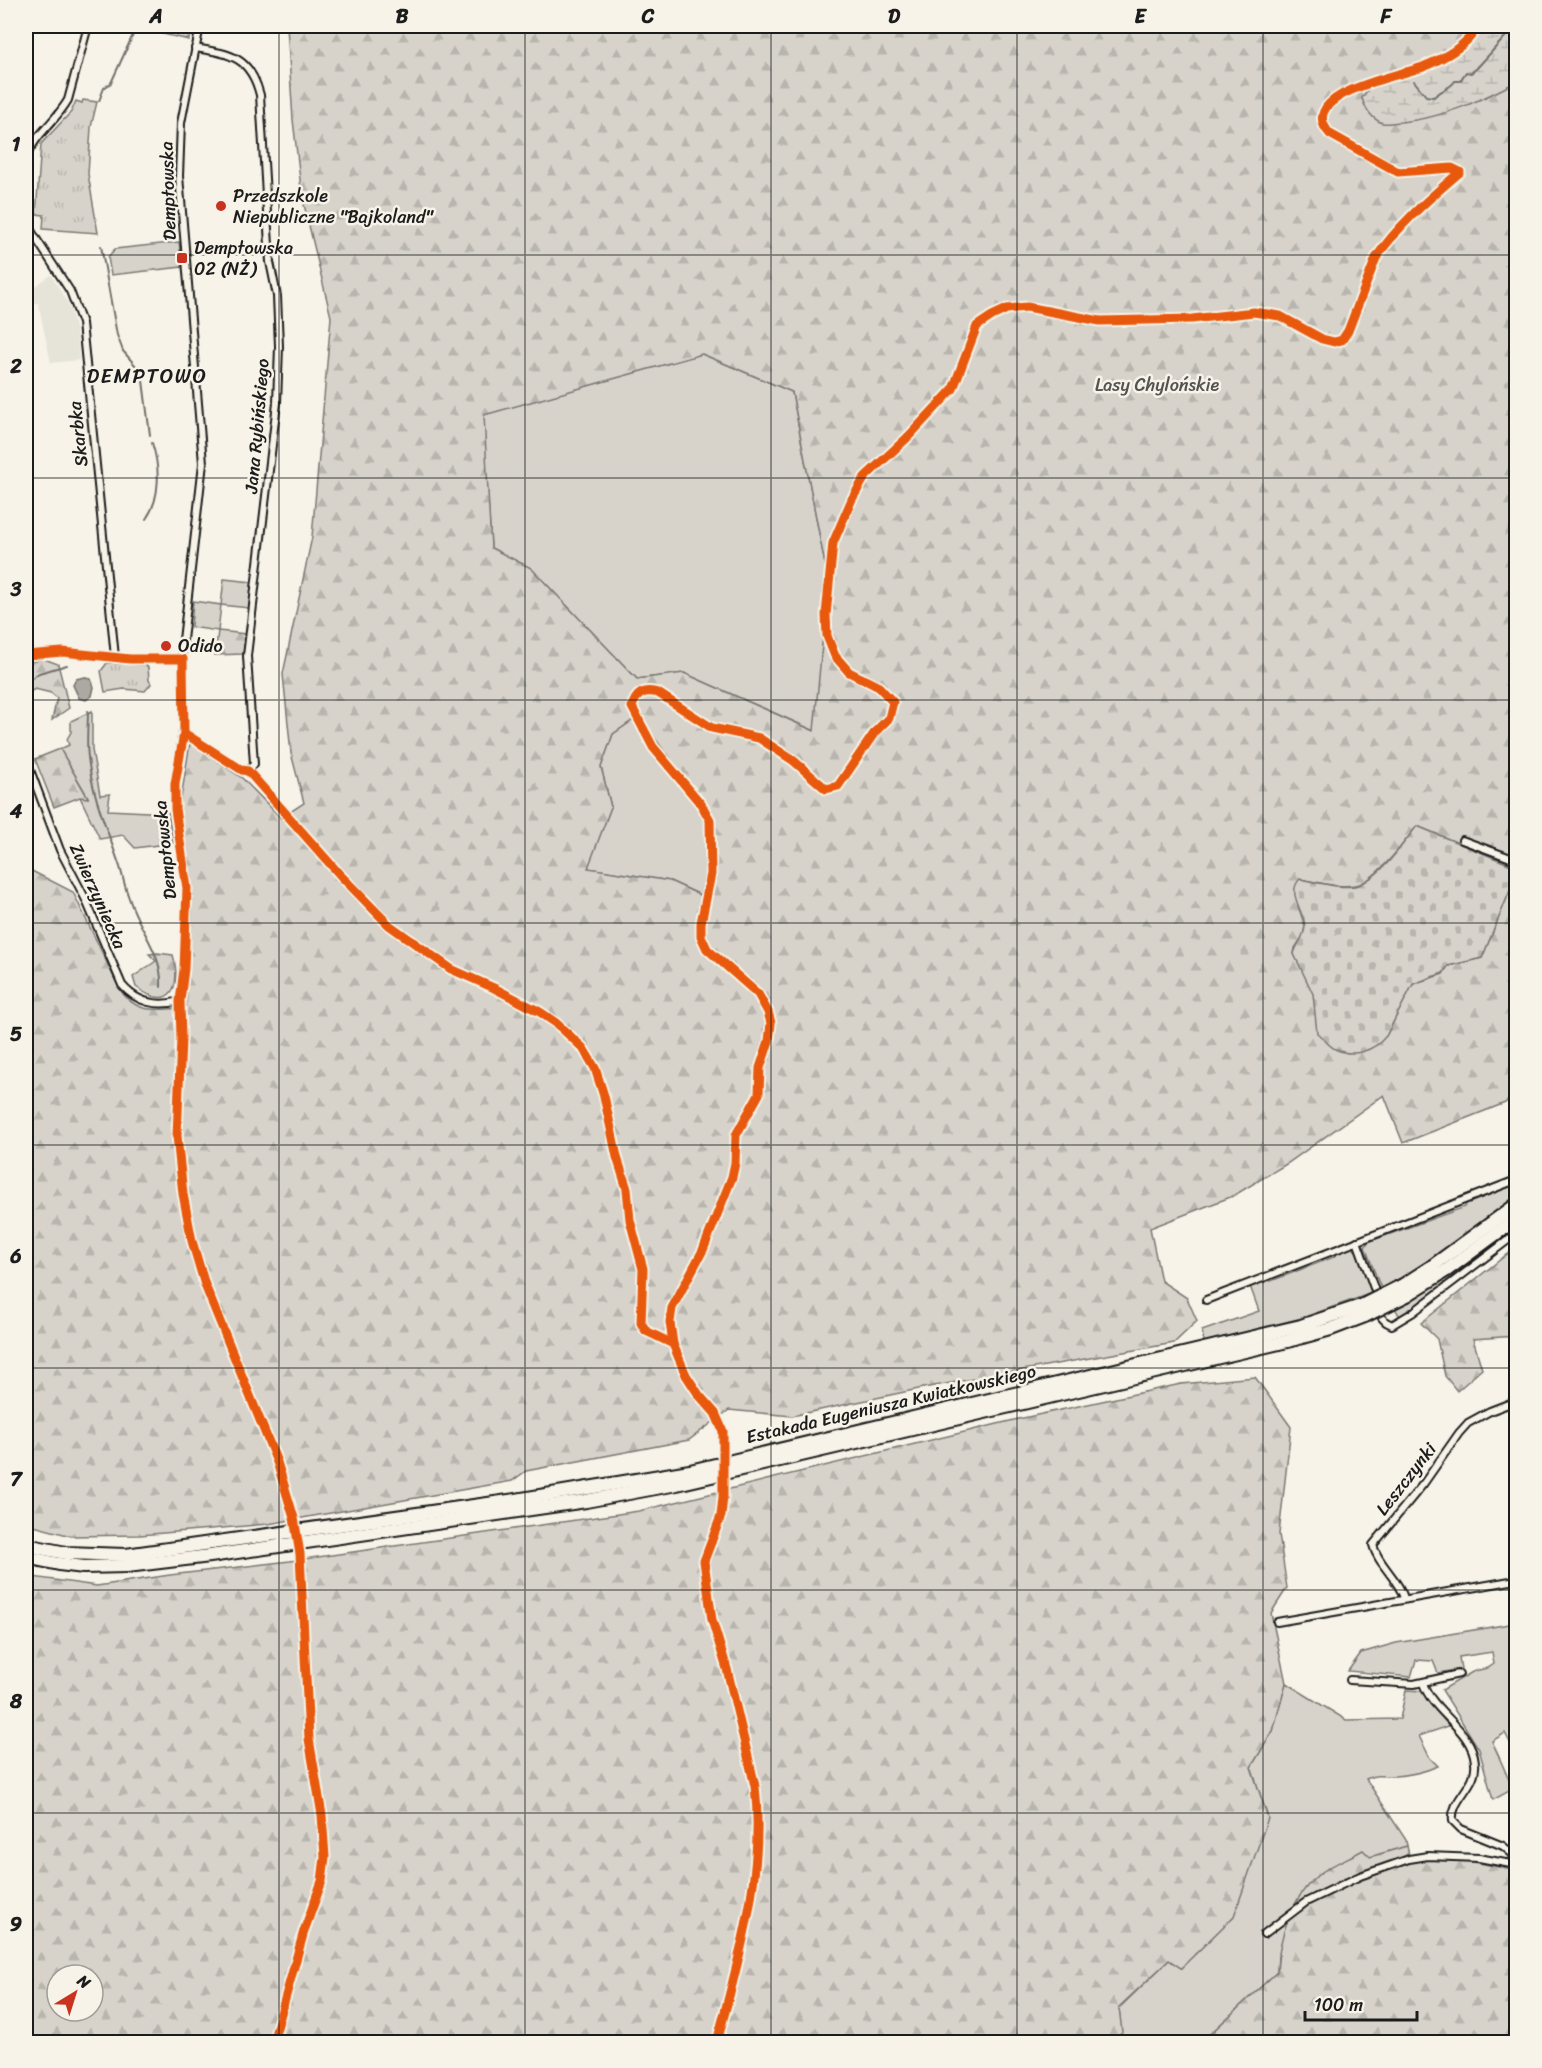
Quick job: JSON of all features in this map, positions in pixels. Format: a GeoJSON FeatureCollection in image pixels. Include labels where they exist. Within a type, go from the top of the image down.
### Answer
{"type":"FeatureCollection","features":[{"type":"Feature","properties":{"kind":"highway","name":"Estakada Eugeniusza Kwiatkowskiego"},"geometry":{"type":"LineString","coordinates":[[1405,1290],[1438,1262],[1516,1205]]}},
{"type":"Feature","properties":{"kind":"highway","name":"Estakada Eugeniusza Kwiatkowskiego"},"geometry":{"type":"LineString","coordinates":[[26,1557],[84,1567],[517,1506],[813,1447],[1302,1326],[1405,1290],[1447,1270],[1516,1219]]}},
{"type":"Feature","properties":{"kind":"highway","name":"Estakada Eugeniusza Kwiatkowskiego"},"geometry":{"type":"LineString","coordinates":[[26,1545],[66,1554],[126,1560]]}},
{"type":"Feature","properties":{"kind":"street"},"geometry":{"type":"LineString","coordinates":[[26,157],[35,139],[68,100],[88,26]]}},
{"type":"Feature","properties":{"kind":"street","name":"Demptowska"},"geometry":{"type":"LineString","coordinates":[[180,1001],[184,969],[187,888],[177,821],[175,784],[184,733],[182,649],[203,463],[179,176],[181,123],[200,26]]}},
{"type":"Feature","properties":{"kind":"street","name":"Jana Rybińskiego"},"geometry":{"type":"LineString","coordinates":[[184,733],[242,770],[248,771],[254,764],[247,656],[277,403],[279,366],[277,296],[270,262],[258,86],[248,66],[236,57],[195,48]]}},
{"type":"Feature","properties":{"kind":"street","name":"Skarbka"},"geometry":{"type":"LineString","coordinates":[[26,223],[70,291],[82,323],[115,657]]}},
{"type":"Feature","properties":{"kind":"street"},"geometry":{"type":"LineString","coordinates":[[26,643],[27,655],[63,652],[130,659],[183,659]]}},
{"type":"Feature","properties":{"kind":"street","name":"Zwierzyniecka"},"geometry":{"type":"LineString","coordinates":[[26,759],[60,850],[86,898],[122,985],[128,992],[143,1001],[171,1004],[180,1001]]}},
{"type":"Feature","properties":{"kind":"street"},"geometry":{"type":"LineString","coordinates":[[1462,840],[1516,860]]}},
{"type":"Feature","properties":{"kind":"street"},"geometry":{"type":"LineString","coordinates":[[1206,1300],[1516,1180]]}},
{"type":"Feature","properties":{"kind":"street"},"geometry":{"type":"LineString","coordinates":[[1357,1241],[1382,1318],[1392,1325],[1412,1313],[1516,1234]]}},
{"type":"Feature","properties":{"kind":"street","name":"Leszczynki"},"geometry":{"type":"LineString","coordinates":[[1404,1598],[1400,1587],[1373,1545],[1424,1483],[1468,1423],[1516,1401]]}},
{"type":"Feature","properties":{"kind":"street"},"geometry":{"type":"LineString","coordinates":[[1278,1622],[1516,1580]]}},
{"type":"Feature","properties":{"kind":"street"},"geometry":{"type":"LineString","coordinates":[[1350,1680],[1423,1683],[1459,1674]]}},
{"type":"Feature","properties":{"kind":"street"},"geometry":{"type":"LineString","coordinates":[[1423,1683],[1426,1692],[1460,1731],[1474,1753],[1476,1770],[1474,1778],[1454,1810],[1453,1821],[1461,1829],[1503,1846],[1516,1857]]}},
{"type":"Feature","properties":{"kind":"street"},"geometry":{"type":"LineString","coordinates":[[1264,1934],[1306,1902],[1360,1876],[1409,1859],[1428,1856],[1469,1858],[1516,1865]]}},
{"type":"Feature","properties":{"kind":"shaded area"},"geometry":{"type":"Polygon","coordinates":[[[51,275],[71,312],[77,335],[79,360],[51,363],[38,303],[27,304],[26,293],[51,275]]]}},
{"type":"Feature","properties":{"kind":"shaded area"},"geometry":{"type":"Polygon","coordinates":[[[85,677],[91,679],[94,687],[92,696],[86,700],[79,698],[73,685],[76,679],[85,677]]]}},
{"type":"Feature","properties":{"kind":"green space"},"geometry":{"type":"Polygon","coordinates":[[[143,26],[191,26],[189,40],[142,29],[143,26]]]}},
{"type":"Feature","properties":{"kind":"green space","name":"Lasy Chylońskie"},"geometry":{"type":"Polygon","coordinates":[[[287,26],[1516,26],[1516,867],[1417,826],[1389,860],[1364,882],[1342,886],[1300,879],[1298,906],[1305,926],[1294,954],[1314,994],[1318,1033],[1386,1036],[1413,984],[1443,974],[1448,966],[1482,958],[1516,876],[1516,1094],[1505,1103],[1403,1143],[1384,1095],[1288,1163],[1233,1196],[1150,1228],[1161,1281],[1187,1298],[1197,1321],[1174,1343],[923,1388],[792,1416],[729,1410],[689,1440],[526,1471],[512,1481],[268,1524],[140,1535],[71,1536],[26,1524],[26,868],[73,892],[119,988],[126,997],[140,1007],[148,1009],[186,1008],[192,912],[189,867],[180,805],[190,743],[242,778],[281,818],[304,803],[291,753],[283,674],[312,537],[331,317],[302,196],[293,120],[287,26]],[[702,354],[484,415],[491,548],[531,568],[637,679],[684,673],[814,731],[828,580],[792,392],[702,354]],[[639,716],[613,734],[601,767],[611,807],[588,868],[670,881],[704,897],[709,860],[708,812],[639,716]]]}},
{"type":"Feature","properties":{"kind":"green space"},"geometry":{"type":"Polygon","coordinates":[[[1484,26],[1516,26],[1516,82],[1460,108],[1431,117],[1382,123],[1369,112],[1362,98],[1369,88],[1444,61],[1469,45],[1484,26]]]}},
{"type":"Feature","properties":{"kind":"green space"},"geometry":{"type":"Polygon","coordinates":[[[83,100],[97,102],[91,127],[88,174],[98,233],[43,229],[44,215],[36,214],[41,144],[71,112],[76,101],[82,103],[83,100]]]}},
{"type":"Feature","properties":{"kind":"green space"},"geometry":{"type":"Polygon","coordinates":[[[179,242],[182,267],[111,275],[108,257],[115,249],[179,242]]]}},
{"type":"Feature","properties":{"kind":"green space"},"geometry":{"type":"Polygon","coordinates":[[[702,354],[792,392],[828,580],[815,731],[684,673],[637,679],[531,568],[491,548],[483,415],[702,354]]]}},
{"type":"Feature","properties":{"kind":"green space"},"geometry":{"type":"Polygon","coordinates":[[[224,579],[252,582],[249,608],[221,605],[224,579]]]}},
{"type":"Feature","properties":{"kind":"green space"},"geometry":{"type":"Polygon","coordinates":[[[193,601],[221,605],[218,631],[191,627],[193,601]]]}},
{"type":"Feature","properties":{"kind":"green space"},"geometry":{"type":"Polygon","coordinates":[[[218,631],[246,634],[243,654],[215,655],[218,631]]]}},
{"type":"Feature","properties":{"kind":"green space"},"geometry":{"type":"Polygon","coordinates":[[[44,659],[58,664],[69,708],[52,720],[57,698],[51,693],[35,689],[26,694],[26,663],[44,659]]]}},
{"type":"Feature","properties":{"kind":"green space"},"geometry":{"type":"Polygon","coordinates":[[[107,663],[145,665],[148,667],[151,684],[145,691],[124,689],[105,692],[101,671],[107,663]]]}},
{"type":"Feature","properties":{"kind":"green space"},"geometry":{"type":"Polygon","coordinates":[[[92,711],[92,750],[100,795],[110,794],[108,810],[168,813],[173,843],[135,848],[123,835],[100,839],[80,797],[88,797],[60,749],[69,745],[67,739],[71,732],[71,721],[92,711]]]}},
{"type":"Feature","properties":{"kind":"green space"},"geometry":{"type":"Polygon","coordinates":[[[639,716],[708,812],[709,860],[705,897],[670,881],[587,868],[611,807],[601,767],[613,734],[639,716]]]}},
{"type":"Feature","properties":{"kind":"green space"},"geometry":{"type":"Polygon","coordinates":[[[60,749],[88,798],[80,797],[54,807],[35,759],[60,749]]]}},
{"type":"Feature","properties":{"kind":"green space"},"geometry":{"type":"Polygon","coordinates":[[[1417,826],[1516,867],[1516,876],[1482,958],[1448,966],[1443,973],[1413,984],[1386,1036],[1376,1046],[1356,1053],[1342,1052],[1333,1048],[1317,1033],[1313,994],[1294,954],[1304,934],[1305,926],[1295,896],[1296,884],[1300,879],[1348,887],[1361,884],[1385,866],[1417,826]]]}},
{"type":"Feature","properties":{"kind":"green space"},"geometry":{"type":"Polygon","coordinates":[[[149,954],[173,955],[176,977],[171,993],[165,997],[148,994],[136,987],[133,977],[156,961],[149,954]]]}},
{"type":"Feature","properties":{"kind":"green space"},"geometry":{"type":"Polygon","coordinates":[[[1516,1184],[1516,1197],[1424,1266],[1382,1291],[1365,1247],[1368,1242],[1465,1207],[1467,1202],[1516,1184]]]}},
{"type":"Feature","properties":{"kind":"green space"},"geometry":{"type":"Polygon","coordinates":[[[1516,1226],[1516,1229],[1400,1317],[1395,1308],[1443,1280],[1516,1226]]]}},
{"type":"Feature","properties":{"kind":"green space"},"geometry":{"type":"Polygon","coordinates":[[[1352,1247],[1357,1252],[1372,1293],[1302,1318],[1204,1342],[1202,1331],[1259,1311],[1250,1286],[1267,1280],[1271,1281],[1334,1257],[1336,1253],[1352,1247]]]}},
{"type":"Feature","properties":{"kind":"green space"},"geometry":{"type":"Polygon","coordinates":[[[1516,1247],[1516,1336],[1473,1339],[1482,1369],[1457,1391],[1445,1376],[1437,1339],[1421,1323],[1516,1247]]]}},
{"type":"Feature","properties":{"kind":"green space"},"geometry":{"type":"Polygon","coordinates":[[[1255,1377],[1291,1427],[1279,1534],[1287,1588],[1271,1613],[1286,1683],[1273,1731],[1251,1767],[1268,1818],[1234,1916],[1181,1968],[1169,1960],[1119,2007],[1122,2032],[1107,2042],[26,2042],[26,1576],[97,1586],[639,1511],[1014,1420],[1181,1384],[1255,1377]]]}},
{"type":"Feature","properties":{"kind":"green space"},"geometry":{"type":"Polygon","coordinates":[[[1516,1623],[1516,1754],[1505,1733],[1492,1741],[1513,1789],[1493,1800],[1479,1749],[1442,1690],[1474,1671],[1494,1664],[1492,1652],[1459,1657],[1461,1669],[1438,1673],[1433,1661],[1416,1660],[1411,1677],[1348,1671],[1361,1653],[1396,1643],[1516,1623]]]}},
{"type":"Feature","properties":{"kind":"green space"},"geometry":{"type":"Polygon","coordinates":[[[1286,1683],[1346,1720],[1400,1719],[1406,1690],[1421,1691],[1449,1726],[1419,1736],[1430,1758],[1438,1766],[1412,1774],[1366,1779],[1406,1840],[1407,1846],[1370,1857],[1278,1955],[1277,1972],[1210,2034],[1189,2042],[1107,2042],[1121,2032],[1119,2008],[1169,1960],[1181,1968],[1268,1818],[1251,1767],[1273,1731],[1286,1683]]]}},
{"type":"Feature","properties":{"kind":"green space"},"geometry":{"type":"Polygon","coordinates":[[[1407,1846],[1409,1855],[1394,1860],[1397,1866],[1428,1859],[1443,1859],[1471,1861],[1516,1871],[1516,2042],[1189,2042],[1210,2034],[1277,1972],[1280,1945],[1288,1919],[1300,1895],[1318,1875],[1363,1850],[1370,1857],[1407,1846]]]}},
{"type":"Feature","properties":{"kind":"waterway"},"geometry":{"type":"LineString","coordinates":[[99,101],[104,88],[111,83],[137,26]]}},
{"type":"Feature","properties":{"kind":"waterway"},"geometry":{"type":"LineString","coordinates":[[1414,81],[1426,96],[1434,97],[1455,81],[1460,81],[1466,72],[1471,73],[1477,68],[1515,26]]}},
{"type":"Feature","properties":{"kind":"waterway"},"geometry":{"type":"LineString","coordinates":[[101,246],[117,335],[123,351],[142,373],[150,435]]}},
{"type":"Feature","properties":{"kind":"waterway"},"geometry":{"type":"LineString","coordinates":[[146,519],[154,502],[158,482],[157,462],[152,443]]}},
{"type":"Feature","properties":{"kind":"waterway"},"geometry":{"type":"LineString","coordinates":[[26,682],[39,673],[67,665]]}},
{"type":"Feature","properties":{"kind":"waterway"},"geometry":{"type":"LineString","coordinates":[[88,711],[87,751],[93,786],[133,910],[158,963],[161,987]]}},
{"type":"Feature","properties":{"kind":"cycle path"},"geometry":{"type":"LineString","coordinates":[[717,2042],[741,1947],[753,1884],[757,1819],[755,1786],[727,1669],[712,1620],[704,1561],[721,1516],[723,1431],[715,1413],[686,1375],[673,1344],[670,1322],[672,1308],[703,1250],[732,1177],[736,1135],[759,1094],[760,1068],[769,1041],[771,1023],[758,994],[707,949],[701,936],[701,923],[711,874],[710,820],[701,804],[653,747],[632,707],[641,694],[658,693],[712,728],[759,738],[794,761],[826,789],[838,786],[875,732],[889,718],[893,702],[879,687],[849,672],[835,656],[827,636],[826,615],[833,543],[852,499],[865,477],[908,437],[953,389],[977,326],[1007,309],[1027,307],[1100,321],[1192,319],[1254,312],[1280,316],[1322,339],[1334,342],[1342,340],[1348,331],[1376,258],[1404,223],[1460,172],[1452,168],[1398,172],[1330,134],[1323,120],[1326,108],[1338,97],[1355,88],[1439,60],[1468,40],[1478,26]]}},
{"type":"Feature","properties":{"kind":"cycle path"},"geometry":{"type":"LineString","coordinates":[[26,655],[63,652],[130,659],[183,659],[184,733],[175,784],[175,809],[187,888],[184,969],[180,1001],[181,1039],[177,1136],[183,1194],[192,1241],[205,1285],[277,1462],[294,1518],[300,1554],[309,1739],[322,1815],[325,1857],[322,1881],[304,1931],[273,2042]]}},
{"type":"Feature","properties":{"kind":"cycle path"},"geometry":{"type":"LineString","coordinates":[[184,733],[242,770],[248,771],[341,876],[389,925],[451,969],[540,1012],[556,1023],[583,1048],[595,1068],[604,1096],[617,1157],[627,1189],[630,1220],[643,1269],[641,1323],[646,1331],[673,1344]]}},
{"type":"Feature","properties":{"kind":"place","name":"Przedszkole Niepubliczne \"Bajkoland\""},"geometry":{"type":"Point","coordinates":[221,206]}},
{"type":"Feature","properties":{"kind":"place","name":"Demptowska 02 (NŻ)"},"geometry":{"type":"Point","coordinates":[182,258]}},
{"type":"Feature","properties":{"kind":"place","name":"Odido"},"geometry":{"type":"Point","coordinates":[166,646]}},
{"type":"Feature","properties":{"kind":"district","name":"DEMPTOWO"},"geometry":{"type":"Point","coordinates":[147,376]}}]}
